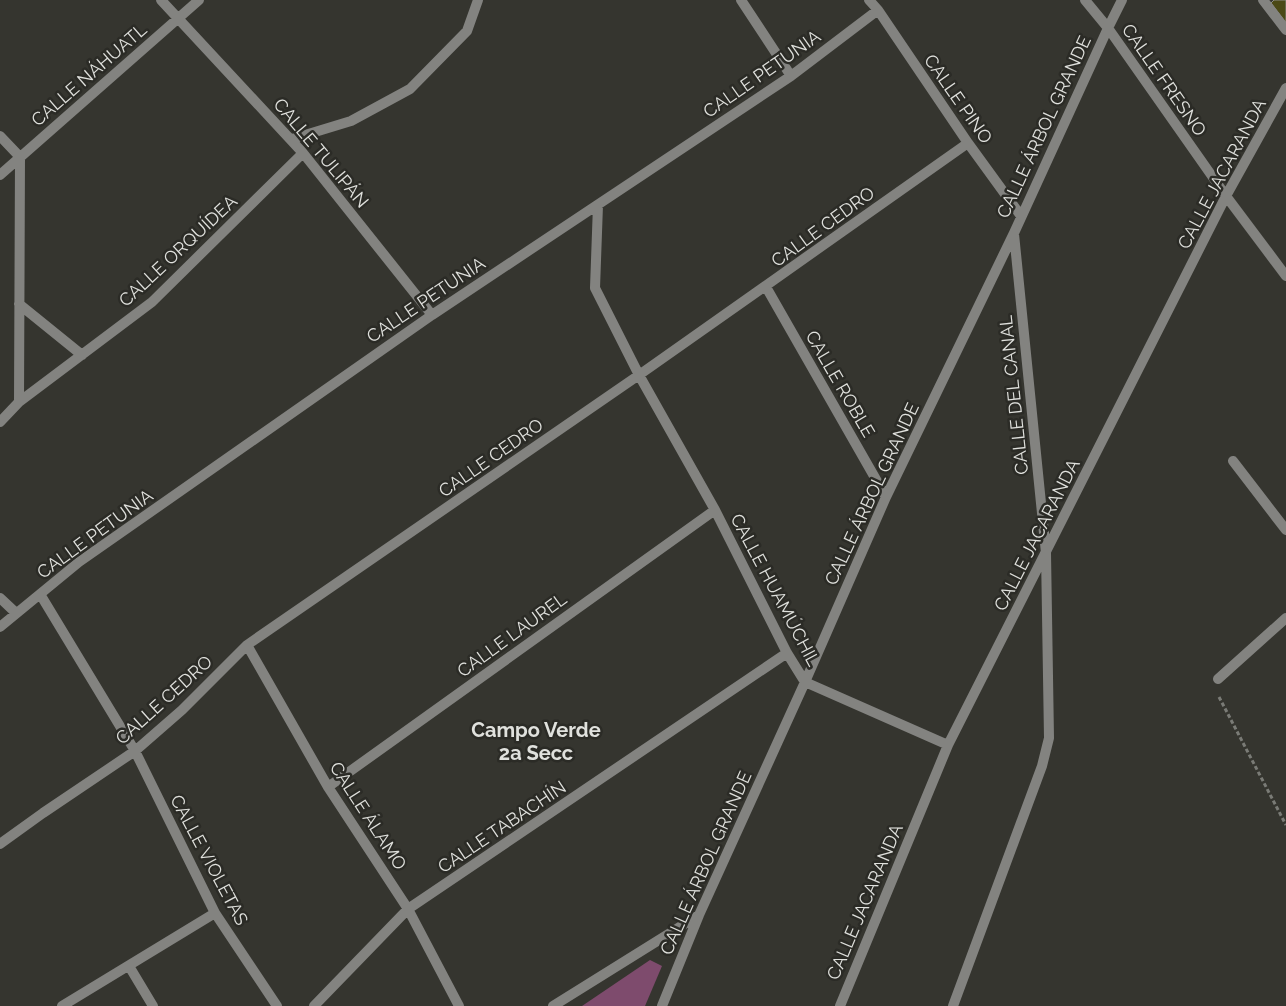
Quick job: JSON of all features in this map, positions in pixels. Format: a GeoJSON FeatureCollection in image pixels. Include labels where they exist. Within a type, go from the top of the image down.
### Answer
{"type":"FeatureCollection","features":[{"type":"Feature","properties":{"kind":"street","name":"CALLE TULIPÁN"},"geometry":{"type":"LineString","coordinates":[[161,0],[292,139],[432,315]]}},
{"type":"Feature","properties":{"kind":"street","name":"CALLE NÁHUATL"},"geometry":{"type":"LineString","coordinates":[[0,175],[199,0]]}},
{"type":"Feature","properties":{"kind":"street"},"geometry":{"type":"LineString","coordinates":[[292,139],[351,121],[410,90],[468,31],[478,0]]}},
{"type":"Feature","properties":{"kind":"street"},"geometry":{"type":"LineString","coordinates":[[741,0],[791,76]]}},
{"type":"Feature","properties":{"kind":"street","name":"CALLE PINO"},"geometry":{"type":"LineString","coordinates":[[869,0],[878,10],[968,143],[1021,216]]}},
{"type":"Feature","properties":{"kind":"street","name":"CALLE FRESNO"},"geometry":{"type":"LineString","coordinates":[[1085,0],[1108,28],[1226,196],[1286,276]]}},
{"type":"Feature","properties":{"kind":"street","name":"CALLE ÁRBOL GRANDE"},"geometry":{"type":"LineString","coordinates":[[662,1006],[700,915],[886,497],[1014,233],[1122,0]]}},
{"type":"Feature","properties":{"kind":"street"},"geometry":{"type":"LineString","coordinates":[[1263,0],[1286,30]]}},
{"type":"Feature","properties":{"kind":"street","name":"CALLE PETUNIA"},"geometry":{"type":"LineString","coordinates":[[0,626],[79,562],[432,315],[791,76],[878,10]]}},
{"type":"Feature","properties":{"kind":"street","name":"CALLE JACARANDA"},"geometry":{"type":"LineString","coordinates":[[840,1006],[948,745],[1226,196],[1286,88]]}},
{"type":"Feature","properties":{"kind":"street"},"geometry":{"type":"LineString","coordinates":[[0,136],[20,157],[19,402]]}},
{"type":"Feature","properties":{"kind":"street","name":"CALLE CEDRO"},"geometry":{"type":"LineString","coordinates":[[0,844],[135,751],[182,710],[247,645],[766,287],[968,143]]}},
{"type":"Feature","properties":{"kind":"street","name":"CALLE ORQUÍDEA"},"geometry":{"type":"LineString","coordinates":[[0,422],[19,402],[152,302],[304,153]]}},
{"type":"Feature","properties":{"kind":"street","name":"CALLE HUAMÚCHIL"},"geometry":{"type":"LineString","coordinates":[[598,205],[595,288],[639,375],[715,510],[787,653],[805,682],[948,745]]}},
{"type":"Feature","properties":{"kind":"street","name":"CALLE DEL CANAL"},"geometry":{"type":"LineString","coordinates":[[953,1006],[1042,766],[1048,738],[1046,553],[1014,233]]}},
{"type":"Feature","properties":{"kind":"street","name":"CALLE ROBLE"},"geometry":{"type":"LineString","coordinates":[[766,287],[886,497]]}},
{"type":"Feature","properties":{"kind":"street"},"geometry":{"type":"LineString","coordinates":[[19,304],[82,355]]}},
{"type":"Feature","properties":{"kind":"street"},"geometry":{"type":"LineString","coordinates":[[1233,461],[1286,530]]}},
{"type":"Feature","properties":{"kind":"street","name":"CALLE LAUREL"},"geometry":{"type":"LineString","coordinates":[[328,787],[715,510]]}},
{"type":"Feature","properties":{"kind":"street","name":"CALLE VIOLETAS"},"geometry":{"type":"LineString","coordinates":[[40,594],[135,751],[215,913],[277,1006]]}},
{"type":"Feature","properties":{"kind":"street"},"geometry":{"type":"LineString","coordinates":[[0,598],[16,613]]}},
{"type":"Feature","properties":{"kind":"street"},"geometry":{"type":"LineString","coordinates":[[1218,679],[1286,618]]}},
{"type":"Feature","properties":{"kind":"street","name":"CALLE ÁLAMO"},"geometry":{"type":"LineString","coordinates":[[247,645],[328,787],[408,909],[459,1006]]}},
{"type":"Feature","properties":{"kind":"street","name":"CALLE TABACHÍN"},"geometry":{"type":"LineString","coordinates":[[314,1006],[408,909],[787,653]]}},
{"type":"Feature","properties":{"kind":"street"},"geometry":{"type":"LineString","coordinates":[[62,1006],[215,913]]}},
{"type":"Feature","properties":{"kind":"street"},"geometry":{"type":"LineString","coordinates":[[553,1006],[700,915]]}},
{"type":"Feature","properties":{"kind":"street"},"geometry":{"type":"LineString","coordinates":[[129,966],[153,1006]]}},
{"type":"Feature","properties":{"kind":"path"},"geometry":{"type":"LineString","coordinates":[[1218,679],[1215,690],[1286,825]]}},
{"type":"Feature","properties":{"kind":"shaded area"},"geometry":{"type":"Polygon","coordinates":[[[650,960],[662,966],[645,1006],[582,1006],[650,960]]]}},
{"type":"Feature","properties":{"kind":"building"},"geometry":{"type":"Polygon","coordinates":[[[1274,0],[1286,0],[1286,23],[1271,3],[1274,0]]]}},
{"type":"Feature","properties":{"kind":"district","name":"Campo Verde 2a Secc"},"geometry":{"type":"Point","coordinates":[536,742]}}]}
